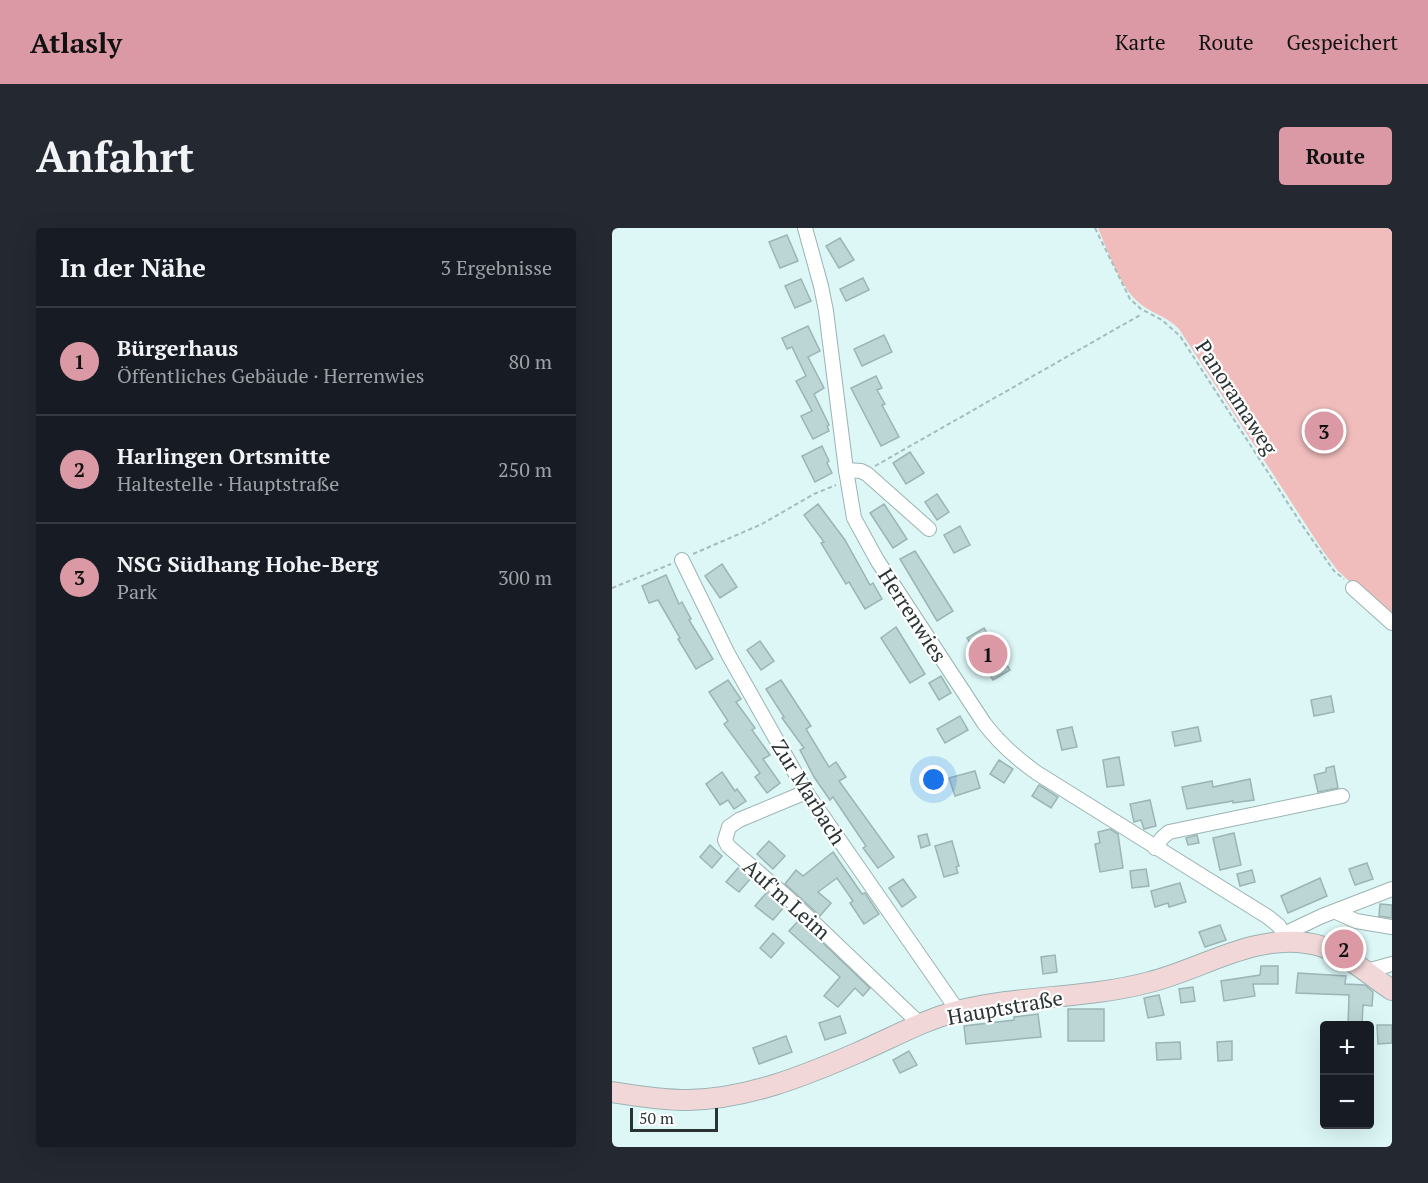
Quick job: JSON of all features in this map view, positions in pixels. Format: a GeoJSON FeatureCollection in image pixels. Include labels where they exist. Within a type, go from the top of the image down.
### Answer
{"type":"FeatureCollection","features":[{"type":"Feature","properties":{"kind":"street","name":"Herrenwies"},"geometry":{"type":"LineString","coordinates":[[805,228],[826,311],[854,518],[877,560],[997,740],[1014,757],[1037,773],[1268,917],[1279,926],[1286,938]]}},
{"type":"Feature","properties":{"kind":"street"},"geometry":{"type":"LineString","coordinates":[[847,476],[861,471],[867,474],[929,529]]}},
{"type":"Feature","properties":{"kind":"street","name":"Zur Marbach"},"geometry":{"type":"LineString","coordinates":[[681,560],[728,654],[806,792],[958,1011]]}},
{"type":"Feature","properties":{"kind":"street"},"geometry":{"type":"LineString","coordinates":[[1353,588],[1392,623]]}},
{"type":"Feature","properties":{"kind":"street","name":"Auf'm Leim"},"geometry":{"type":"LineString","coordinates":[[806,792],[739,820],[729,828],[725,840],[728,846],[787,897],[921,1025]]}},
{"type":"Feature","properties":{"kind":"street"},"geometry":{"type":"LineString","coordinates":[[1155,848],[1169,832],[1342,796]]}},
{"type":"Feature","properties":{"kind":"street"},"geometry":{"type":"LineString","coordinates":[[1286,938],[1306,923],[1392,889]]}},
{"type":"Feature","properties":{"kind":"street"},"geometry":{"type":"LineString","coordinates":[[1336,912],[1356,921],[1392,927]]}},
{"type":"Feature","properties":{"kind":"street","name":"Hauptstraße"},"geometry":{"type":"LineString","coordinates":[[612,1092],[690,1100],[741,1093],[800,1077],[958,1011],[1149,983],[1226,955],[1286,938],[1327,947],[1342,954],[1392,990]]}},
{"type":"Feature","properties":{"kind":"street"},"geometry":{"type":"LineString","coordinates":[[1366,971],[1392,964]]}},
{"type":"Feature","properties":{"kind":"path","name":"Panoramaweg"},"geometry":{"type":"LineString","coordinates":[[1095,228],[1130,299],[1141,309],[1162,320],[1180,336],[1323,555],[1334,571],[1353,588]]}},
{"type":"Feature","properties":{"kind":"path"},"geometry":{"type":"LineString","coordinates":[[867,474],[873,467],[1142,314]]}},
{"type":"Feature","properties":{"kind":"path"},"geometry":{"type":"LineString","coordinates":[[612,588],[762,524],[847,476]]}},
{"type":"Feature","properties":{"kind":"shaded area"},"geometry":{"type":"Polygon","coordinates":[[[1098,228],[1392,228],[1392,620],[1338,571],[1323,551],[1179,329],[1136,300],[1124,285],[1098,228]]]}},
{"type":"Feature","properties":{"kind":"building"},"geometry":{"type":"Polygon","coordinates":[[[787,235],[798,261],[780,268],[769,242],[787,235]]]}},
{"type":"Feature","properties":{"kind":"building"},"geometry":{"type":"Polygon","coordinates":[[[840,238],[854,260],[839,268],[826,246],[840,238]]]}},
{"type":"Feature","properties":{"kind":"building"},"geometry":{"type":"Polygon","coordinates":[[[863,278],[869,290],[846,301],[840,289],[863,278]]]}},
{"type":"Feature","properties":{"kind":"building"},"geometry":{"type":"Polygon","coordinates":[[[801,279],[811,301],[795,308],[785,286],[801,279]]]}},
{"type":"Feature","properties":{"kind":"building"},"geometry":{"type":"Polygon","coordinates":[[[808,326],[820,351],[808,357],[824,388],[814,394],[829,425],[827,426],[829,431],[813,439],[801,416],[812,411],[796,381],[806,376],[792,347],[787,349],[782,338],[808,326]]]}},
{"type":"Feature","properties":{"kind":"building"},"geometry":{"type":"Polygon","coordinates":[[[884,335],[892,352],[862,366],[854,349],[884,335]]]}},
{"type":"Feature","properties":{"kind":"building"},"geometry":{"type":"Polygon","coordinates":[[[876,376],[882,388],[877,390],[885,404],[882,405],[899,437],[881,446],[851,388],[876,376]]]}},
{"type":"Feature","properties":{"kind":"building"},"geometry":{"type":"Polygon","coordinates":[[[822,446],[832,473],[815,482],[802,456],[822,446]]]}},
{"type":"Feature","properties":{"kind":"building"},"geometry":{"type":"Polygon","coordinates":[[[910,452],[924,473],[906,484],[893,463],[910,452]]]}},
{"type":"Feature","properties":{"kind":"building"},"geometry":{"type":"Polygon","coordinates":[[[937,494],[949,512],[937,520],[925,502],[937,494]]]}},
{"type":"Feature","properties":{"kind":"building"},"geometry":{"type":"Polygon","coordinates":[[[818,504],[845,540],[870,585],[873,583],[882,599],[865,609],[849,582],[846,584],[821,543],[824,542],[804,515],[818,504]]]}},
{"type":"Feature","properties":{"kind":"building"},"geometry":{"type":"Polygon","coordinates":[[[884,504],[907,539],[893,548],[870,513],[884,504]]]}},
{"type":"Feature","properties":{"kind":"building"},"geometry":{"type":"Polygon","coordinates":[[[960,526],[970,545],[954,553],[944,535],[960,526]]]}},
{"type":"Feature","properties":{"kind":"building"},"geometry":{"type":"Polygon","coordinates":[[[915,551],[953,611],[937,621],[900,559],[915,551]]]}},
{"type":"Feature","properties":{"kind":"building"},"geometry":{"type":"Polygon","coordinates":[[[722,564],[737,587],[720,598],[705,576],[722,564]]]}},
{"type":"Feature","properties":{"kind":"building"},"geometry":{"type":"Polygon","coordinates":[[[666,575],[679,604],[682,602],[691,619],[689,620],[713,659],[696,669],[658,600],[649,603],[642,586],[666,575]]]}},
{"type":"Feature","properties":{"kind":"building"},"geometry":{"type":"Polygon","coordinates":[[[896,627],[925,674],[910,683],[881,638],[896,627]]]}},
{"type":"Feature","properties":{"kind":"building"},"geometry":{"type":"Polygon","coordinates":[[[984,628],[1010,670],[993,680],[967,638],[984,628]]]}},
{"type":"Feature","properties":{"kind":"building"},"geometry":{"type":"Polygon","coordinates":[[[760,641],[774,661],[761,670],[747,650],[760,641]]]}},
{"type":"Feature","properties":{"kind":"building"},"geometry":{"type":"Polygon","coordinates":[[[941,676],[951,693],[939,700],[929,683],[941,676]]]}},
{"type":"Feature","properties":{"kind":"building"},"geometry":{"type":"Polygon","coordinates":[[[728,680],[741,699],[736,702],[755,728],[752,730],[770,755],[763,759],[780,783],[767,793],[755,777],[760,773],[724,724],[728,721],[709,692],[728,680]]]}},
{"type":"Feature","properties":{"kind":"building"},"geometry":{"type":"Polygon","coordinates":[[[781,680],[811,726],[806,729],[829,767],[836,762],[846,777],[839,781],[894,857],[878,868],[863,848],[866,846],[833,797],[830,800],[814,777],[800,750],[804,748],[782,718],[784,717],[766,689],[781,680]]]}},
{"type":"Feature","properties":{"kind":"building"},"geometry":{"type":"Polygon","coordinates":[[[1331,696],[1334,712],[1314,716],[1311,700],[1331,696]]]}},
{"type":"Feature","properties":{"kind":"building"},"geometry":{"type":"Polygon","coordinates":[[[960,716],[968,730],[945,743],[937,729],[960,716]]]}},
{"type":"Feature","properties":{"kind":"building"},"geometry":{"type":"Polygon","coordinates":[[[1072,727],[1077,747],[1062,750],[1057,730],[1072,727]]]}},
{"type":"Feature","properties":{"kind":"building"},"geometry":{"type":"Polygon","coordinates":[[[1198,727],[1201,741],[1175,746],[1172,732],[1198,727]]]}},
{"type":"Feature","properties":{"kind":"building"},"geometry":{"type":"Polygon","coordinates":[[[1119,757],[1124,785],[1107,787],[1103,760],[1119,757]]]}},
{"type":"Feature","properties":{"kind":"building"},"geometry":{"type":"Polygon","coordinates":[[[999,760],[1013,769],[1004,783],[990,774],[999,760]]]}},
{"type":"Feature","properties":{"kind":"building"},"geometry":{"type":"Polygon","coordinates":[[[1334,766],[1338,788],[1318,792],[1314,775],[1326,772],[1326,768],[1334,766]]]}},
{"type":"Feature","properties":{"kind":"building"},"geometry":{"type":"Polygon","coordinates":[[[975,771],[980,788],[955,796],[949,778],[975,771]]]}},
{"type":"Feature","properties":{"kind":"building"},"geometry":{"type":"Polygon","coordinates":[[[722,772],[735,791],[737,789],[746,801],[734,809],[728,800],[720,805],[706,784],[722,772]]]}},
{"type":"Feature","properties":{"kind":"building"},"geometry":{"type":"Polygon","coordinates":[[[1250,779],[1254,800],[1233,803],[1233,801],[1187,809],[1182,787],[1212,781],[1213,787],[1250,779]]]}},
{"type":"Feature","properties":{"kind":"building"},"geometry":{"type":"Polygon","coordinates":[[[1039,785],[1058,797],[1051,808],[1032,796],[1039,785]]]}},
{"type":"Feature","properties":{"kind":"building"},"geometry":{"type":"Polygon","coordinates":[[[1150,800],[1156,826],[1144,829],[1141,820],[1134,822],[1130,804],[1150,800]]]}},
{"type":"Feature","properties":{"kind":"building"},"geometry":{"type":"Polygon","coordinates":[[[1110,829],[1118,834],[1123,868],[1100,872],[1095,844],[1100,843],[1098,832],[1110,829]]]}},
{"type":"Feature","properties":{"kind":"building"},"geometry":{"type":"Polygon","coordinates":[[[1234,833],[1241,865],[1220,870],[1213,838],[1234,833]]]}},
{"type":"Feature","properties":{"kind":"building"},"geometry":{"type":"Polygon","coordinates":[[[927,834],[930,845],[921,848],[918,836],[927,834]]]}},
{"type":"Feature","properties":{"kind":"building"},"geometry":{"type":"Polygon","coordinates":[[[1197,835],[1199,843],[1188,845],[1186,838],[1197,835]]]}},
{"type":"Feature","properties":{"kind":"building"},"geometry":{"type":"Polygon","coordinates":[[[769,841],[785,856],[773,869],[757,854],[769,841]]]}},
{"type":"Feature","properties":{"kind":"building"},"geometry":{"type":"Polygon","coordinates":[[[952,841],[959,866],[956,867],[958,873],[944,877],[935,846],[952,841]]]}},
{"type":"Feature","properties":{"kind":"building"},"geometry":{"type":"Polygon","coordinates":[[[710,845],[722,856],[712,868],[700,857],[710,845]]]}},
{"type":"Feature","properties":{"kind":"building"},"geometry":{"type":"Polygon","coordinates":[[[833,852],[879,914],[864,924],[850,903],[853,901],[837,878],[818,892],[831,903],[820,916],[785,884],[796,870],[803,876],[833,852]]]}},
{"type":"Feature","properties":{"kind":"building"},"geometry":{"type":"Polygon","coordinates":[[[1367,863],[1373,879],[1355,885],[1349,869],[1367,863]]]}},
{"type":"Feature","properties":{"kind":"building"},"geometry":{"type":"Polygon","coordinates":[[[738,868],[751,878],[739,892],[726,882],[738,868]]]}},
{"type":"Feature","properties":{"kind":"building"},"geometry":{"type":"Polygon","coordinates":[[[1146,869],[1149,886],[1132,888],[1130,871],[1146,869]]]}},
{"type":"Feature","properties":{"kind":"building"},"geometry":{"type":"Polygon","coordinates":[[[1252,870],[1255,882],[1240,886],[1237,874],[1252,870]]]}},
{"type":"Feature","properties":{"kind":"building"},"geometry":{"type":"Polygon","coordinates":[[[1320,878],[1327,896],[1288,913],[1281,896],[1320,878]]]}},
{"type":"Feature","properties":{"kind":"building"},"geometry":{"type":"Polygon","coordinates":[[[903,879],[916,897],[902,907],[889,888],[903,879]]]}},
{"type":"Feature","properties":{"kind":"building"},"geometry":{"type":"Polygon","coordinates":[[[1180,883],[1186,902],[1169,907],[1168,903],[1155,907],[1151,891],[1180,883]]]}},
{"type":"Feature","properties":{"kind":"building"},"geometry":{"type":"Polygon","coordinates":[[[767,892],[784,907],[773,920],[755,906],[767,892]]]}},
{"type":"Feature","properties":{"kind":"building"},"geometry":{"type":"Polygon","coordinates":[[[1380,904],[1392,905],[1392,918],[1379,916],[1380,904]]]}},
{"type":"Feature","properties":{"kind":"building"},"geometry":{"type":"Polygon","coordinates":[[[799,920],[870,988],[863,996],[855,988],[838,1007],[824,996],[840,977],[789,931],[799,920]]]}},
{"type":"Feature","properties":{"kind":"building"},"geometry":{"type":"Polygon","coordinates":[[[1220,925],[1226,940],[1205,947],[1199,932],[1220,925]]]}},
{"type":"Feature","properties":{"kind":"building"},"geometry":{"type":"Polygon","coordinates":[[[773,933],[784,943],[771,958],[760,948],[773,933]]]}},
{"type":"Feature","properties":{"kind":"building"},"geometry":{"type":"Polygon","coordinates":[[[1055,955],[1057,972],[1043,974],[1041,957],[1055,955]]]}},
{"type":"Feature","properties":{"kind":"building"},"geometry":{"type":"Polygon","coordinates":[[[1261,966],[1278,966],[1278,984],[1253,984],[1255,996],[1224,1001],[1221,981],[1260,975],[1261,966]]]}},
{"type":"Feature","properties":{"kind":"building"},"geometry":{"type":"Polygon","coordinates":[[[1298,973],[1346,976],[1345,984],[1365,985],[1373,992],[1372,1006],[1363,1005],[1362,1021],[1348,1021],[1349,995],[1296,993],[1298,973]]]}},
{"type":"Feature","properties":{"kind":"building"},"geometry":{"type":"Polygon","coordinates":[[[1193,987],[1195,1001],[1181,1003],[1179,989],[1193,987]]]}},
{"type":"Feature","properties":{"kind":"building"},"geometry":{"type":"Polygon","coordinates":[[[1159,995],[1164,1015],[1148,1018],[1144,998],[1159,995]]]}},
{"type":"Feature","properties":{"kind":"building"},"geometry":{"type":"Polygon","coordinates":[[[1068,1009],[1104,1009],[1104,1041],[1068,1041],[1068,1009]]]}},
{"type":"Feature","properties":{"kind":"building"},"geometry":{"type":"Polygon","coordinates":[[[1038,1014],[1041,1037],[966,1044],[964,1026],[1014,1020],[1014,1017],[1038,1014]]]}},
{"type":"Feature","properties":{"kind":"building"},"geometry":{"type":"Polygon","coordinates":[[[840,1016],[846,1033],[825,1040],[819,1023],[840,1016]]]}},
{"type":"Feature","properties":{"kind":"building"},"geometry":{"type":"Polygon","coordinates":[[[1377,1025],[1392,1025],[1392,1043],[1378,1044],[1377,1025]]]}},
{"type":"Feature","properties":{"kind":"building"},"geometry":{"type":"Polygon","coordinates":[[[786,1036],[792,1052],[759,1064],[753,1048],[786,1036]]]}},
{"type":"Feature","properties":{"kind":"building"},"geometry":{"type":"Polygon","coordinates":[[[1232,1041],[1232,1060],[1218,1061],[1217,1042],[1232,1041]]]}},
{"type":"Feature","properties":{"kind":"building"},"geometry":{"type":"Polygon","coordinates":[[[1180,1042],[1181,1059],[1157,1060],[1156,1043],[1180,1042]]]}},
{"type":"Feature","properties":{"kind":"building"},"geometry":{"type":"Polygon","coordinates":[[[909,1051],[917,1065],[900,1073],[893,1060],[909,1051]]]}},
{"type":"Feature","properties":{"kind":"place","name":"NSG Südhang Hohe-Berg"},"geometry":{"type":"Point","coordinates":[1324,431]}},
{"type":"Feature","properties":{"kind":"place","name":"Bürgerhaus"},"geometry":{"type":"Point","coordinates":[988,654]}},
{"type":"Feature","properties":{"kind":"place","name":"Harlingen Ortsmitte"},"geometry":{"type":"Point","coordinates":[1344,949]}}]}
